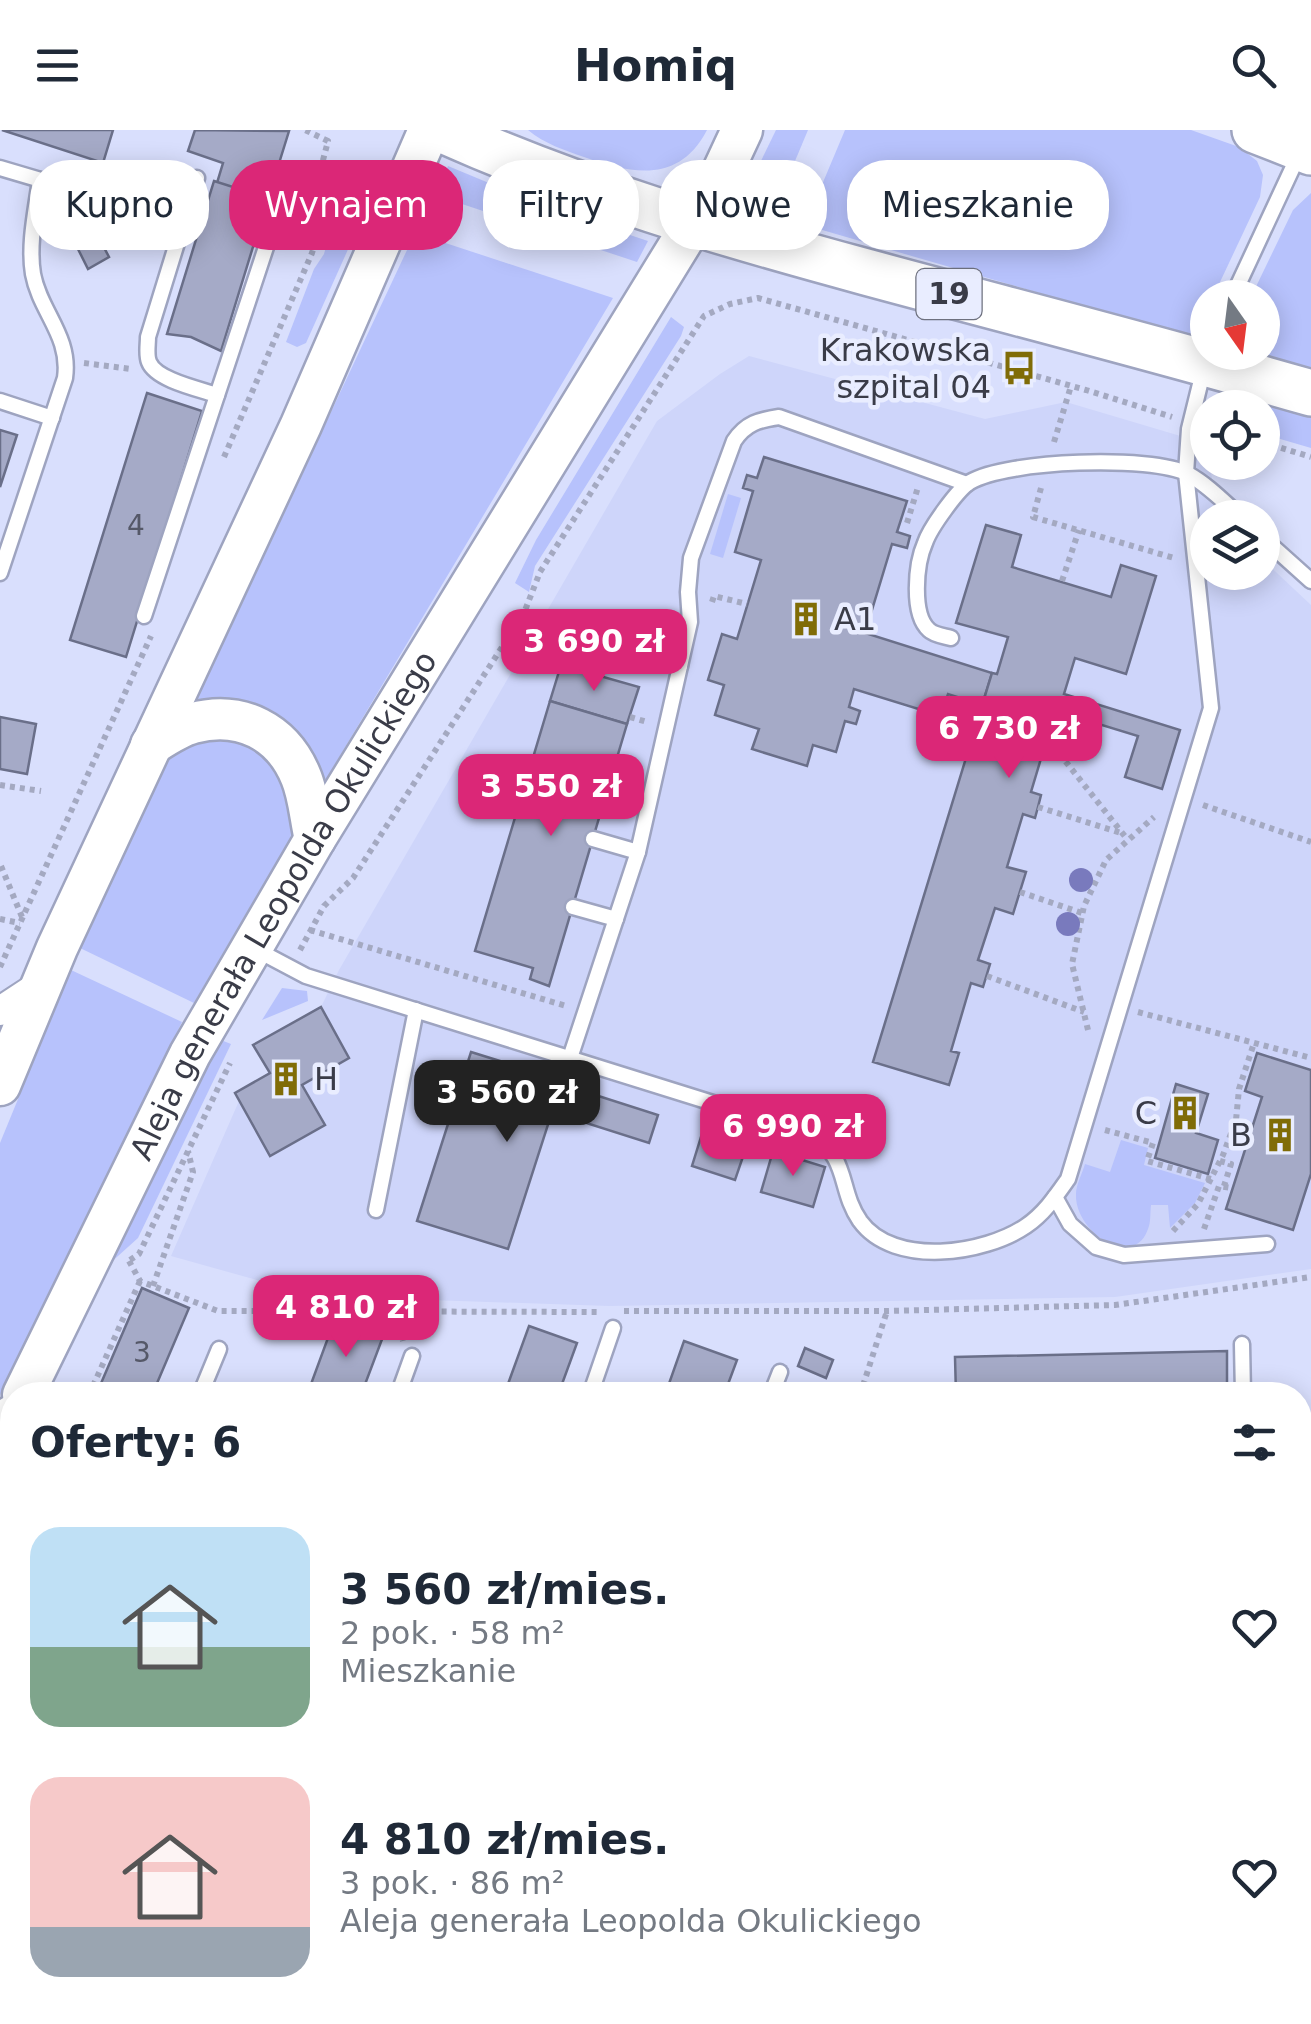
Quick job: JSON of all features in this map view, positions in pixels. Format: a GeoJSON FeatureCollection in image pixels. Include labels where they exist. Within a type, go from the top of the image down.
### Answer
{"type":"FeatureCollection","features":[{"type":"Feature","properties":{"kind":"main road"},"geometry":{"type":"LineString","coordinates":[[0,1085],[42,983],[301,425],[429,130]]}},
{"type":"Feature","properties":{"kind":"main road","name":"19"},"geometry":{"type":"LineString","coordinates":[[443,130],[558,178],[659,212]]}},
{"type":"Feature","properties":{"kind":"main road","name":"Aleja generała Leopolda Okulickiego"},"geometry":{"type":"LineString","coordinates":[[728,160],[742,130]]}},
{"type":"Feature","properties":{"kind":"main road"},"geometry":{"type":"LineString","coordinates":[[1255,130],[1306,151]]}},
{"type":"Feature","properties":{"kind":"main road","name":"Aleja generała Leopolda Okulickiego"},"geometry":{"type":"LineString","coordinates":[[29,1382],[190,1054],[251,947],[676,250]]}},
{"type":"Feature","properties":{"kind":"main road","name":"19"},"geometry":{"type":"LineString","coordinates":[[782,250],[1190,353]]}},
{"type":"Feature","properties":{"kind":"main road","name":"19"},"geometry":{"type":"LineString","coordinates":[[1246,370],[1311,392]]}},
{"type":"Feature","properties":{"kind":"main road"},"geometry":{"type":"LineString","coordinates":[[151,745],[195,722],[239,721],[270,734],[302,778],[314,839]]}},
{"type":"Feature","properties":{"kind":"street"},"geometry":{"type":"LineString","coordinates":[[0,1011],[42,983]]}},
{"type":"Feature","properties":{"kind":"lane"},"geometry":{"type":"LineString","coordinates":[[1241,280],[1306,151]]}},
{"type":"Feature","properties":{"kind":"lane"},"geometry":{"type":"LineString","coordinates":[[0,168],[30,177]]}},
{"type":"Feature","properties":{"kind":"lane"},"geometry":{"type":"LineString","coordinates":[[0,573],[68,361],[37,291],[32,250]]}},
{"type":"Feature","properties":{"kind":"lane"},"geometry":{"type":"LineString","coordinates":[[174,250],[148,337],[150,365],[161,376],[217,395]]}},
{"type":"Feature","properties":{"kind":"lane"},"geometry":{"type":"LineString","coordinates":[[144,616],[265,250]]}},
{"type":"Feature","properties":{"kind":"lane"},"geometry":{"type":"LineString","coordinates":[[0,400],[52,418]]}},
{"type":"Feature","properties":{"kind":"lane"},"geometry":{"type":"LineString","coordinates":[[570,1058],[638,852],[690,622],[692,558],[734,441],[758,420],[780,417],[967,484]]}},
{"type":"Feature","properties":{"kind":"lane"},"geometry":{"type":"LineString","coordinates":[[251,947],[306,976],[812,1134],[834,1154],[860,1221],[874,1234],[896,1245],[930,1252],[958,1251],[992,1243],[1026,1226],[1046,1210],[1068,1180],[1211,708],[1186,473],[1190,422]]}},
{"type":"Feature","properties":{"kind":"lane"},"geometry":{"type":"LineString","coordinates":[[951,638],[930,632],[920,616],[916,596],[924,543],[967,484],[1003,470],[1048,464],[1136,463],[1186,473],[1222,500]]}},
{"type":"Feature","properties":{"kind":"lane"},"geometry":{"type":"LineString","coordinates":[[1280,553],[1311,581]]}},
{"type":"Feature","properties":{"kind":"lane"},"geometry":{"type":"LineString","coordinates":[[597,642],[680,666]]}},
{"type":"Feature","properties":{"kind":"lane"},"geometry":{"type":"LineString","coordinates":[[593,839],[638,852]]}},
{"type":"Feature","properties":{"kind":"lane"},"geometry":{"type":"LineString","coordinates":[[573,907],[616,919]]}},
{"type":"Feature","properties":{"kind":"lane"},"geometry":{"type":"LineString","coordinates":[[376,1210],[416,1010]]}},
{"type":"Feature","properties":{"kind":"lane"},"geometry":{"type":"LineString","coordinates":[[1055,1196],[1070,1224],[1096,1247],[1124,1255],[1266,1244]]}},
{"type":"Feature","properties":{"kind":"lane"},"geometry":{"type":"LineString","coordinates":[[594,1382],[613,1328]]}},
{"type":"Feature","properties":{"kind":"lane"},"geometry":{"type":"LineString","coordinates":[[1242,1344],[1243,1382]]}},
{"type":"Feature","properties":{"kind":"lane"},"geometry":{"type":"LineString","coordinates":[[205,1382],[219,1349]]}},
{"type":"Feature","properties":{"kind":"lane"},"geometry":{"type":"LineString","coordinates":[[403,1382],[412,1356]]}},
{"type":"Feature","properties":{"kind":"lane"},"geometry":{"type":"LineString","coordinates":[[776,1382],[780,1372]]}},
{"type":"Feature","properties":{"kind":"path"},"geometry":{"type":"LineString","coordinates":[[305,130],[328,140],[323,160]]}},
{"type":"Feature","properties":{"kind":"path"},"geometry":{"type":"LineString","coordinates":[[290,967],[324,906],[353,878],[524,613],[540,572],[704,316],[730,304],[758,298],[1190,422]]}},
{"type":"Feature","properties":{"kind":"path"},"geometry":{"type":"LineString","coordinates":[[68,361],[131,369],[150,365]]}},
{"type":"Feature","properties":{"kind":"path"},"geometry":{"type":"LineString","coordinates":[[1070,386],[1033,517],[1183,560]]}},
{"type":"Feature","properties":{"kind":"path"},"geometry":{"type":"LineString","coordinates":[[1280,447],[1311,456]]}},
{"type":"Feature","properties":{"kind":"path"},"geometry":{"type":"LineString","coordinates":[[904,534],[918,487]]}},
{"type":"Feature","properties":{"kind":"path"},"geometry":{"type":"LineString","coordinates":[[1062,582],[1079,530]]}},
{"type":"Feature","properties":{"kind":"path"},"geometry":{"type":"LineString","coordinates":[[1047,738],[1124,836]]}},
{"type":"Feature","properties":{"kind":"path"},"geometry":{"type":"LineString","coordinates":[[0,785],[42,791]]}},
{"type":"Feature","properties":{"kind":"path"},"geometry":{"type":"LineString","coordinates":[[1178,822],[1196,826],[1202,805],[1311,842]]}},
{"type":"Feature","properties":{"kind":"path"},"geometry":{"type":"LineString","coordinates":[[1038,807],[1124,836]]}},
{"type":"Feature","properties":{"kind":"path"},"geometry":{"type":"LineString","coordinates":[[1089,1042],[1072,964],[1082,912],[1095,879],[1124,836],[1157,814]]}},
{"type":"Feature","properties":{"kind":"path"},"geometry":{"type":"LineString","coordinates":[[0,919],[21,921],[1,866]]}},
{"type":"Feature","properties":{"kind":"path"},"geometry":{"type":"LineString","coordinates":[[1020,892],[1082,912]]}},
{"type":"Feature","properties":{"kind":"path"},"geometry":{"type":"LineString","coordinates":[[310,930],[572,1008]]}},
{"type":"Feature","properties":{"kind":"path"},"geometry":{"type":"LineString","coordinates":[[987,976],[1084,1012]]}},
{"type":"Feature","properties":{"kind":"path"},"geometry":{"type":"LineString","coordinates":[[1166,1019],[1311,1058]]}},
{"type":"Feature","properties":{"kind":"path"},"geometry":{"type":"LineString","coordinates":[[1156,1252],[1198,1204],[1220,1161],[1236,1120],[1240,1089],[1254,1043]]}},
{"type":"Feature","properties":{"kind":"path"},"geometry":{"type":"LineString","coordinates":[[233,1057],[138,1254],[125,1263],[140,1282],[218,1311],[604,1312]]}},
{"type":"Feature","properties":{"kind":"path"},"geometry":{"type":"LineString","coordinates":[[1085,1124],[1155,1144],[1148,1161],[1211,1179]]}},
{"type":"Feature","properties":{"kind":"path"},"geometry":{"type":"LineString","coordinates":[[152,1286],[193,1172],[188,1150]]}},
{"type":"Feature","properties":{"kind":"path"},"geometry":{"type":"LineString","coordinates":[[1198,1249],[1220,1186],[1228,1187],[1230,1164],[1220,1161]]}},
{"type":"Feature","properties":{"kind":"path"},"geometry":{"type":"LineString","coordinates":[[623,1312],[1116,1305],[1311,1277]]}},
{"type":"Feature","properties":{"kind":"path"},"geometry":{"type":"LineString","coordinates":[[95,1382],[140,1282]]}},
{"type":"Feature","properties":{"kind":"path"},"geometry":{"type":"LineString","coordinates":[[395,1311],[403,1342]]}},
{"type":"Feature","properties":{"kind":"path"},"geometry":{"type":"LineString","coordinates":[[864,1382],[887,1311]]}},
{"type":"Feature","properties":{"kind":"shaded area"},"geometry":{"type":"Polygon","coordinates":[[[528,130],[707,130],[683,159],[659,160],[659,169],[653,170],[639,170],[639,160],[593,160],[548,143],[528,130]]]}},
{"type":"Feature","properties":{"kind":"shaded area"},"geometry":{"type":"Polygon","coordinates":[[[776,130],[808,130],[795,160],[761,160],[776,130]]]}},
{"type":"Feature","properties":{"kind":"shaded area"},"geometry":{"type":"Polygon","coordinates":[[[845,130],[1191,130],[1239,147],[1257,161],[1263,175],[1260,197],[1221,280],[1190,280],[1190,337],[891,250],[1109,250],[1109,160],[847,160],[847,237],[827,231],[827,173],[845,130]]]}},
{"type":"Feature","properties":{"kind":"shaded area"},"geometry":{"type":"Polygon","coordinates":[[[463,172],[483,180],[483,211],[463,204],[463,172]]]}},
{"type":"Feature","properties":{"kind":"shaded area"},"geometry":{"type":"Polygon","coordinates":[[[1311,193],[1311,371],[1280,362],[1280,280],[1259,280],[1293,210],[1311,193]]]}},
{"type":"Feature","properties":{"kind":"shaded area"},"geometry":{"type":"Polygon","coordinates":[[[639,238],[648,241],[637,262],[601,250],[639,250],[639,238]]]}},
{"type":"Feature","properties":{"kind":"shaded area"},"geometry":{"type":"Polygon","coordinates":[[[463,249],[613,298],[325,781],[304,741],[269,711],[235,702],[193,706],[407,250],[463,249]]]}},
{"type":"Feature","properties":{"kind":"shaded area"},"geometry":{"type":"Polygon","coordinates":[[[325,250],[348,250],[306,343],[297,347],[286,342],[314,269],[325,250]]]}},
{"type":"Feature","properties":{"kind":"shaded area"},"geometry":{"type":"Polygon","coordinates":[[[671,317],[684,327],[681,336],[535,566],[529,592],[515,583],[536,540],[671,317]]]}},
{"type":"Feature","properties":{"kind":"shaded area"},"geometry":{"type":"Polygon","coordinates":[[[749,356],[985,419],[1066,402],[1190,439],[1190,480],[1212,480],[1217,500],[1190,500],[1190,590],[1280,590],[1280,576],[1311,605],[1311,1269],[1115,1297],[609,1306],[314,1296],[171,1256],[239,1101],[235,1093],[269,1073],[253,1045],[321,1007],[657,421],[749,356]]]}},
{"type":"Feature","properties":{"kind":"shaded area"},"geometry":{"type":"Polygon","coordinates":[[[1280,404],[1311,412],[1311,448],[1280,439],[1280,404]]]}},
{"type":"Feature","properties":{"kind":"shaded area"},"geometry":{"type":"Polygon","coordinates":[[[728,494],[741,498],[723,558],[710,554],[728,494]]]}},
{"type":"Feature","properties":{"kind":"shaded area"},"geometry":{"type":"Polygon","coordinates":[[[215,737],[253,742],[280,770],[295,819],[290,839],[194,1003],[80,948],[174,750],[215,737]]]}},
{"type":"Feature","properties":{"kind":"shaded area"},"geometry":{"type":"Polygon","coordinates":[[[71,970],[182,1022],[6,1382],[0,1382],[0,1143],[71,970]]]}},
{"type":"Feature","properties":{"kind":"shaded area"},"geometry":{"type":"Polygon","coordinates":[[[282,988],[307,991],[308,1001],[262,1020],[282,988]]]}},
{"type":"Feature","properties":{"kind":"shaded area"},"geometry":{"type":"Polygon","coordinates":[[[221,1040],[231,1044],[138,1238],[108,1265],[179,1119],[221,1040]]]}},
{"type":"Feature","properties":{"kind":"shaded area"},"geometry":{"type":"Polygon","coordinates":[[[1121,1140],[1148,1148],[1144,1165],[1205,1183],[1195,1203],[1170,1228],[1168,1205],[1151,1205],[1148,1229],[1141,1241],[1130,1247],[1118,1247],[1094,1233],[1078,1208],[1076,1194],[1085,1164],[1110,1172],[1121,1140]]]}},
{"type":"Feature","properties":{"kind":"building"},"geometry":{"type":"Polygon","coordinates":[[[2,130],[113,130],[104,160],[2,130]]]}},
{"type":"Feature","properties":{"kind":"building"},"geometry":{"type":"Polygon","coordinates":[[[195,130],[289,131],[280,160],[229,160],[229,187],[217,183],[223,163],[188,151],[195,130]]]}},
{"type":"Feature","properties":{"kind":"building"},"geometry":{"type":"Polygon","coordinates":[[[214,181],[229,186],[229,250],[252,250],[221,351],[191,337],[167,334],[193,250],[209,250],[209,197],[214,181]]]}},
{"type":"Feature","properties":{"kind":"building"},"geometry":{"type":"Polygon","coordinates":[[[78,250],[105,250],[109,257],[88,269],[78,250]]]}},
{"type":"Feature","properties":{"kind":"building"},"geometry":{"type":"Polygon","coordinates":[[[147,393],[202,411],[126,657],[70,640],[147,393]]]}},
{"type":"Feature","properties":{"kind":"building"},"geometry":{"type":"Polygon","coordinates":[[[0,430],[17,435],[0,487],[0,430]]]}},
{"type":"Feature","properties":{"kind":"building","name":"A1"},"geometry":{"type":"Polygon","coordinates":[[[764,457],[907,501],[897,532],[910,536],[907,548],[892,544],[865,633],[992,673],[982,705],[948,694],[941,716],[854,689],[849,707],[860,711],[856,724],[845,721],[836,752],[813,745],[807,766],[752,749],[759,729],[715,715],[724,685],[708,680],[722,634],[737,639],[761,560],[735,552],[753,491],[743,488],[747,475],[757,478],[764,457]]]}},
{"type":"Feature","properties":{"kind":"building"},"geometry":{"type":"Polygon","coordinates":[[[986,525],[1021,535],[1012,567],[1111,597],[1121,565],[1156,576],[1126,674],[1075,658],[1064,694],[1180,730],[1162,789],[1125,777],[1138,736],[1063,713],[1059,727],[1051,725],[1031,792],[1041,795],[1035,818],[1023,814],[1007,867],[1026,872],[1013,914],[995,908],[978,960],[990,964],[983,987],[971,983],[951,1051],[959,1053],[949,1085],[873,1062],[992,673],[997,674],[1008,637],[956,623],[986,525]]]}},
{"type":"Feature","properties":{"kind":"building"},"geometry":{"type":"Polygon","coordinates":[[[561,665],[639,687],[627,724],[550,701],[561,665]]]}},
{"type":"Feature","properties":{"kind":"building"},"geometry":{"type":"Polygon","coordinates":[[[550,701],[627,724],[549,986],[530,979],[533,968],[475,951],[550,701]]]}},
{"type":"Feature","properties":{"kind":"building"},"geometry":{"type":"Polygon","coordinates":[[[0,717],[36,724],[27,774],[0,769],[0,717]]]}},
{"type":"Feature","properties":{"kind":"building","name":"H"},"geometry":{"type":"Polygon","coordinates":[[[321,1007],[349,1058],[302,1085],[325,1125],[270,1156],[235,1093],[270,1073],[253,1045],[321,1007]]]}},
{"type":"Feature","properties":{"kind":"building"},"geometry":{"type":"Polygon","coordinates":[[[471,1052],[658,1115],[649,1143],[552,1112],[508,1249],[417,1221],[471,1052]]]}},
{"type":"Feature","properties":{"kind":"building","name":"B"},"geometry":{"type":"Polygon","coordinates":[[[1257,1053],[1311,1070],[1311,1174],[1293,1230],[1226,1209],[1262,1097],[1245,1091],[1257,1053]]]}},
{"type":"Feature","properties":{"kind":"building","name":"C"},"geometry":{"type":"Polygon","coordinates":[[[1176,1084],[1208,1094],[1196,1133],[1218,1140],[1208,1174],[1155,1158],[1176,1084]]]}},
{"type":"Feature","properties":{"kind":"building"},"geometry":{"type":"Polygon","coordinates":[[[705,1124],[749,1139],[735,1180],[692,1166],[705,1124]]]}},
{"type":"Feature","properties":{"kind":"building"},"geometry":{"type":"Polygon","coordinates":[[[773,1151],[825,1167],[813,1207],[761,1192],[773,1151]]]}},
{"type":"Feature","properties":{"kind":"building"},"geometry":{"type":"Polygon","coordinates":[[[142,1288],[189,1308],[158,1382],[102,1382],[142,1288]]]}},
{"type":"Feature","properties":{"kind":"building"},"geometry":{"type":"Polygon","coordinates":[[[336,1316],[384,1334],[366,1382],[312,1382],[336,1316]]]}},
{"type":"Feature","properties":{"kind":"building"},"geometry":{"type":"Polygon","coordinates":[[[529,1326],[577,1343],[563,1382],[509,1382],[529,1326]]]}},
{"type":"Feature","properties":{"kind":"building"},"geometry":{"type":"Polygon","coordinates":[[[684,1341],[737,1360],[729,1382],[670,1382],[684,1341]]]}},
{"type":"Feature","properties":{"kind":"building"},"geometry":{"type":"Polygon","coordinates":[[[805,1348],[833,1360],[826,1378],[798,1366],[805,1348]]]}},
{"type":"Feature","properties":{"kind":"building"},"geometry":{"type":"Polygon","coordinates":[[[1227,1351],[1227,1382],[956,1382],[955,1357],[1227,1351]]]}},
{"type":"Feature","properties":{"kind":"place","name":"Krakowska szpital 04"},"geometry":{"type":"Point","coordinates":[1019,368]}},
{"type":"Feature","properties":{"kind":"place","name":"A1"},"geometry":{"type":"Point","coordinates":[806,619]}},
{"type":"Feature","properties":{"kind":"place","name":"H"},"geometry":{"type":"Point","coordinates":[286,1079]}},
{"type":"Feature","properties":{"kind":"place","name":"C"},"geometry":{"type":"Point","coordinates":[1185,1113]}},
{"type":"Feature","properties":{"kind":"place","name":"B"},"geometry":{"type":"Point","coordinates":[1280,1135]}}]}
